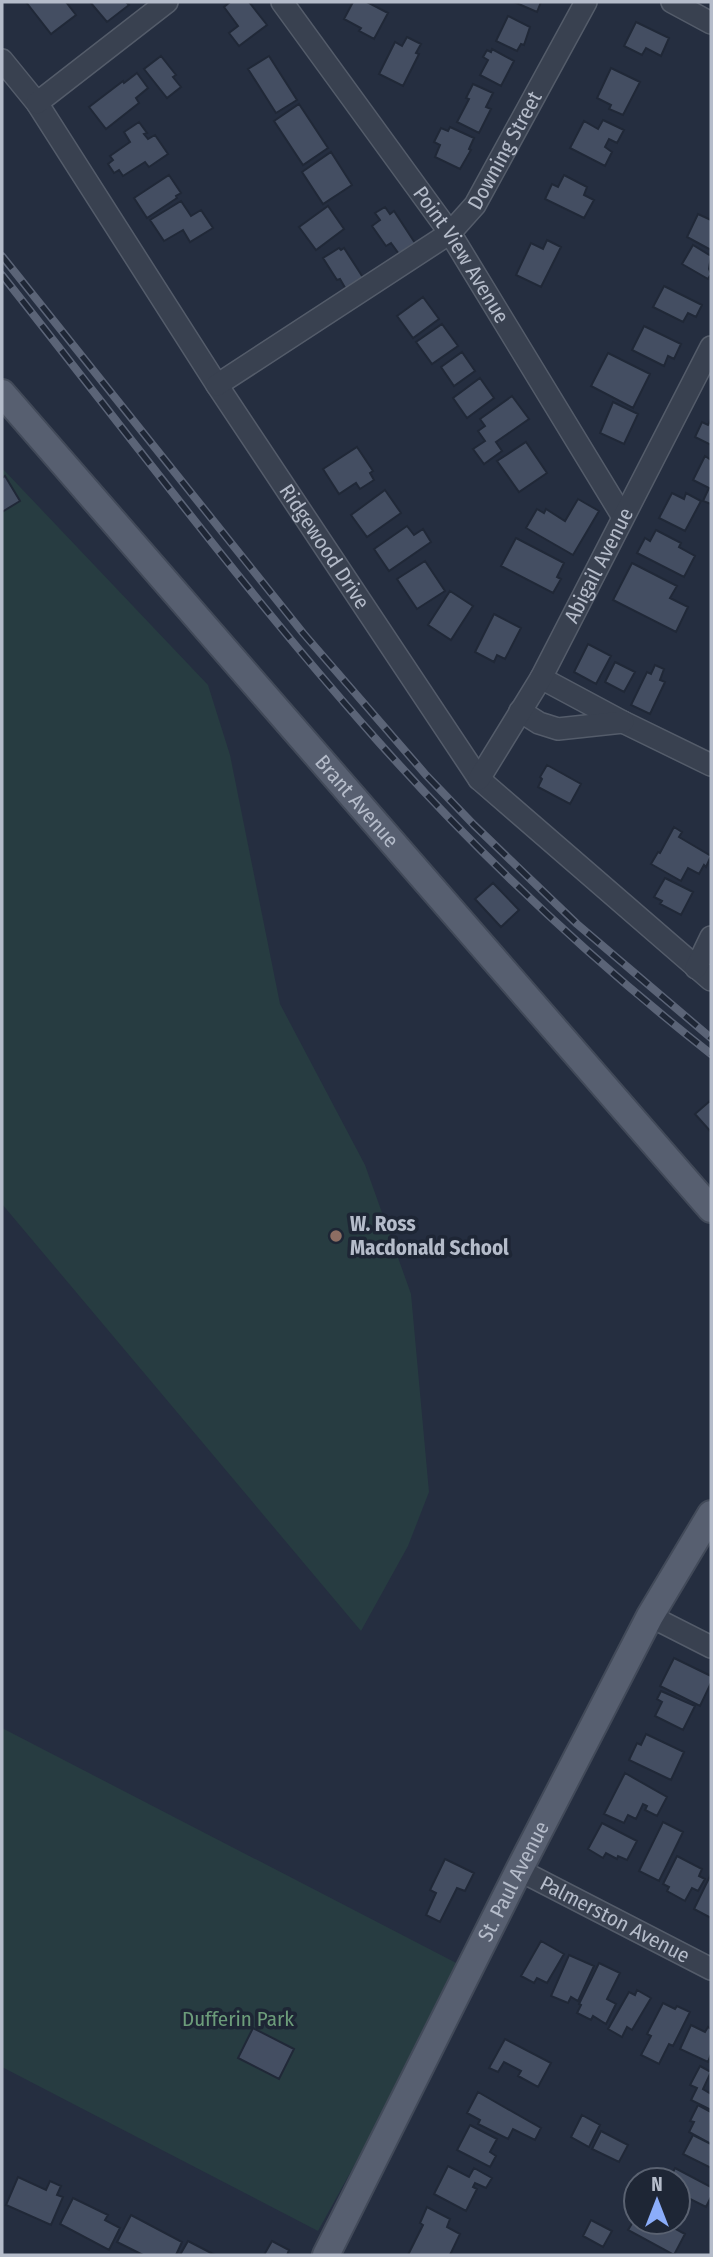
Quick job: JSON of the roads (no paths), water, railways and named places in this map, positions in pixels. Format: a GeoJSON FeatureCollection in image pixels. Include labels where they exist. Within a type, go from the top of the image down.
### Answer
{"type":"FeatureCollection","features":[{"type":"Feature","properties":{"kind":"main road","name":"Brant Avenue"},"geometry":{"type":"LineString","coordinates":[[2,393],[711,1209]]}},
{"type":"Feature","properties":{"kind":"main road","name":"St. Paul Avenue"},"geometry":{"type":"LineString","coordinates":[[326,2255],[650,1616],[711,1514]]}},
{"type":"Feature","properties":{"kind":"street"},"geometry":{"type":"LineString","coordinates":[[37,103],[167,2]]}},
{"type":"Feature","properties":{"kind":"street","name":"Point View Avenue"},"geometry":{"type":"LineString","coordinates":[[282,2],[450,233],[623,517]]}},
{"type":"Feature","properties":{"kind":"street","name":"Downing Street"},"geometry":{"type":"LineString","coordinates":[[217,385],[450,233],[475,205],[586,2]]}},
{"type":"Feature","properties":{"kind":"street"},"geometry":{"type":"LineString","coordinates":[[672,2],[711,23]]}},
{"type":"Feature","properties":{"kind":"street","name":"Ridgewood Drive"},"geometry":{"type":"LineString","coordinates":[[2,60],[37,103],[217,385],[479,779],[703,974]]}},
{"type":"Feature","properties":{"kind":"street","name":"Abigail Avenue"},"geometry":{"type":"LineString","coordinates":[[479,779],[541,678],[711,347]]}},
{"type":"Feature","properties":{"kind":"street"},"geometry":{"type":"LineString","coordinates":[[541,678],[711,765]]}},
{"type":"Feature","properties":{"kind":"street"},"geometry":{"type":"LineString","coordinates":[[520,711],[539,723],[558,729],[623,722]]}},
{"type":"Feature","properties":{"kind":"street"},"geometry":{"type":"LineString","coordinates":[[703,974],[711,937]]}},
{"type":"Feature","properties":{"kind":"street"},"geometry":{"type":"LineString","coordinates":[[650,1616],[711,1647]]}},
{"type":"Feature","properties":{"kind":"street","name":"Palmerston Avenue"},"geometry":{"type":"LineString","coordinates":[[519,1870],[711,1969]]}},
{"type":"Feature","properties":{"kind":"railway"},"geometry":{"type":"LineString","coordinates":[[2,256],[303,633],[426,775],[577,924],[711,1038]]}},
{"type":"Feature","properties":{"kind":"railway"},"geometry":{"type":"LineString","coordinates":[[2,275],[279,625],[414,781],[494,863],[578,943],[711,1054]]}},
{"type":"Feature","properties":{"kind":"place","name":"W. Ross Macdonald School"},"geometry":{"type":"Point","coordinates":[336,1236]}},
{"type":"Feature","properties":{"kind":"park label","name":"Dufferin Park"},"geometry":{"type":"Point","coordinates":[238,2019]}}]}
